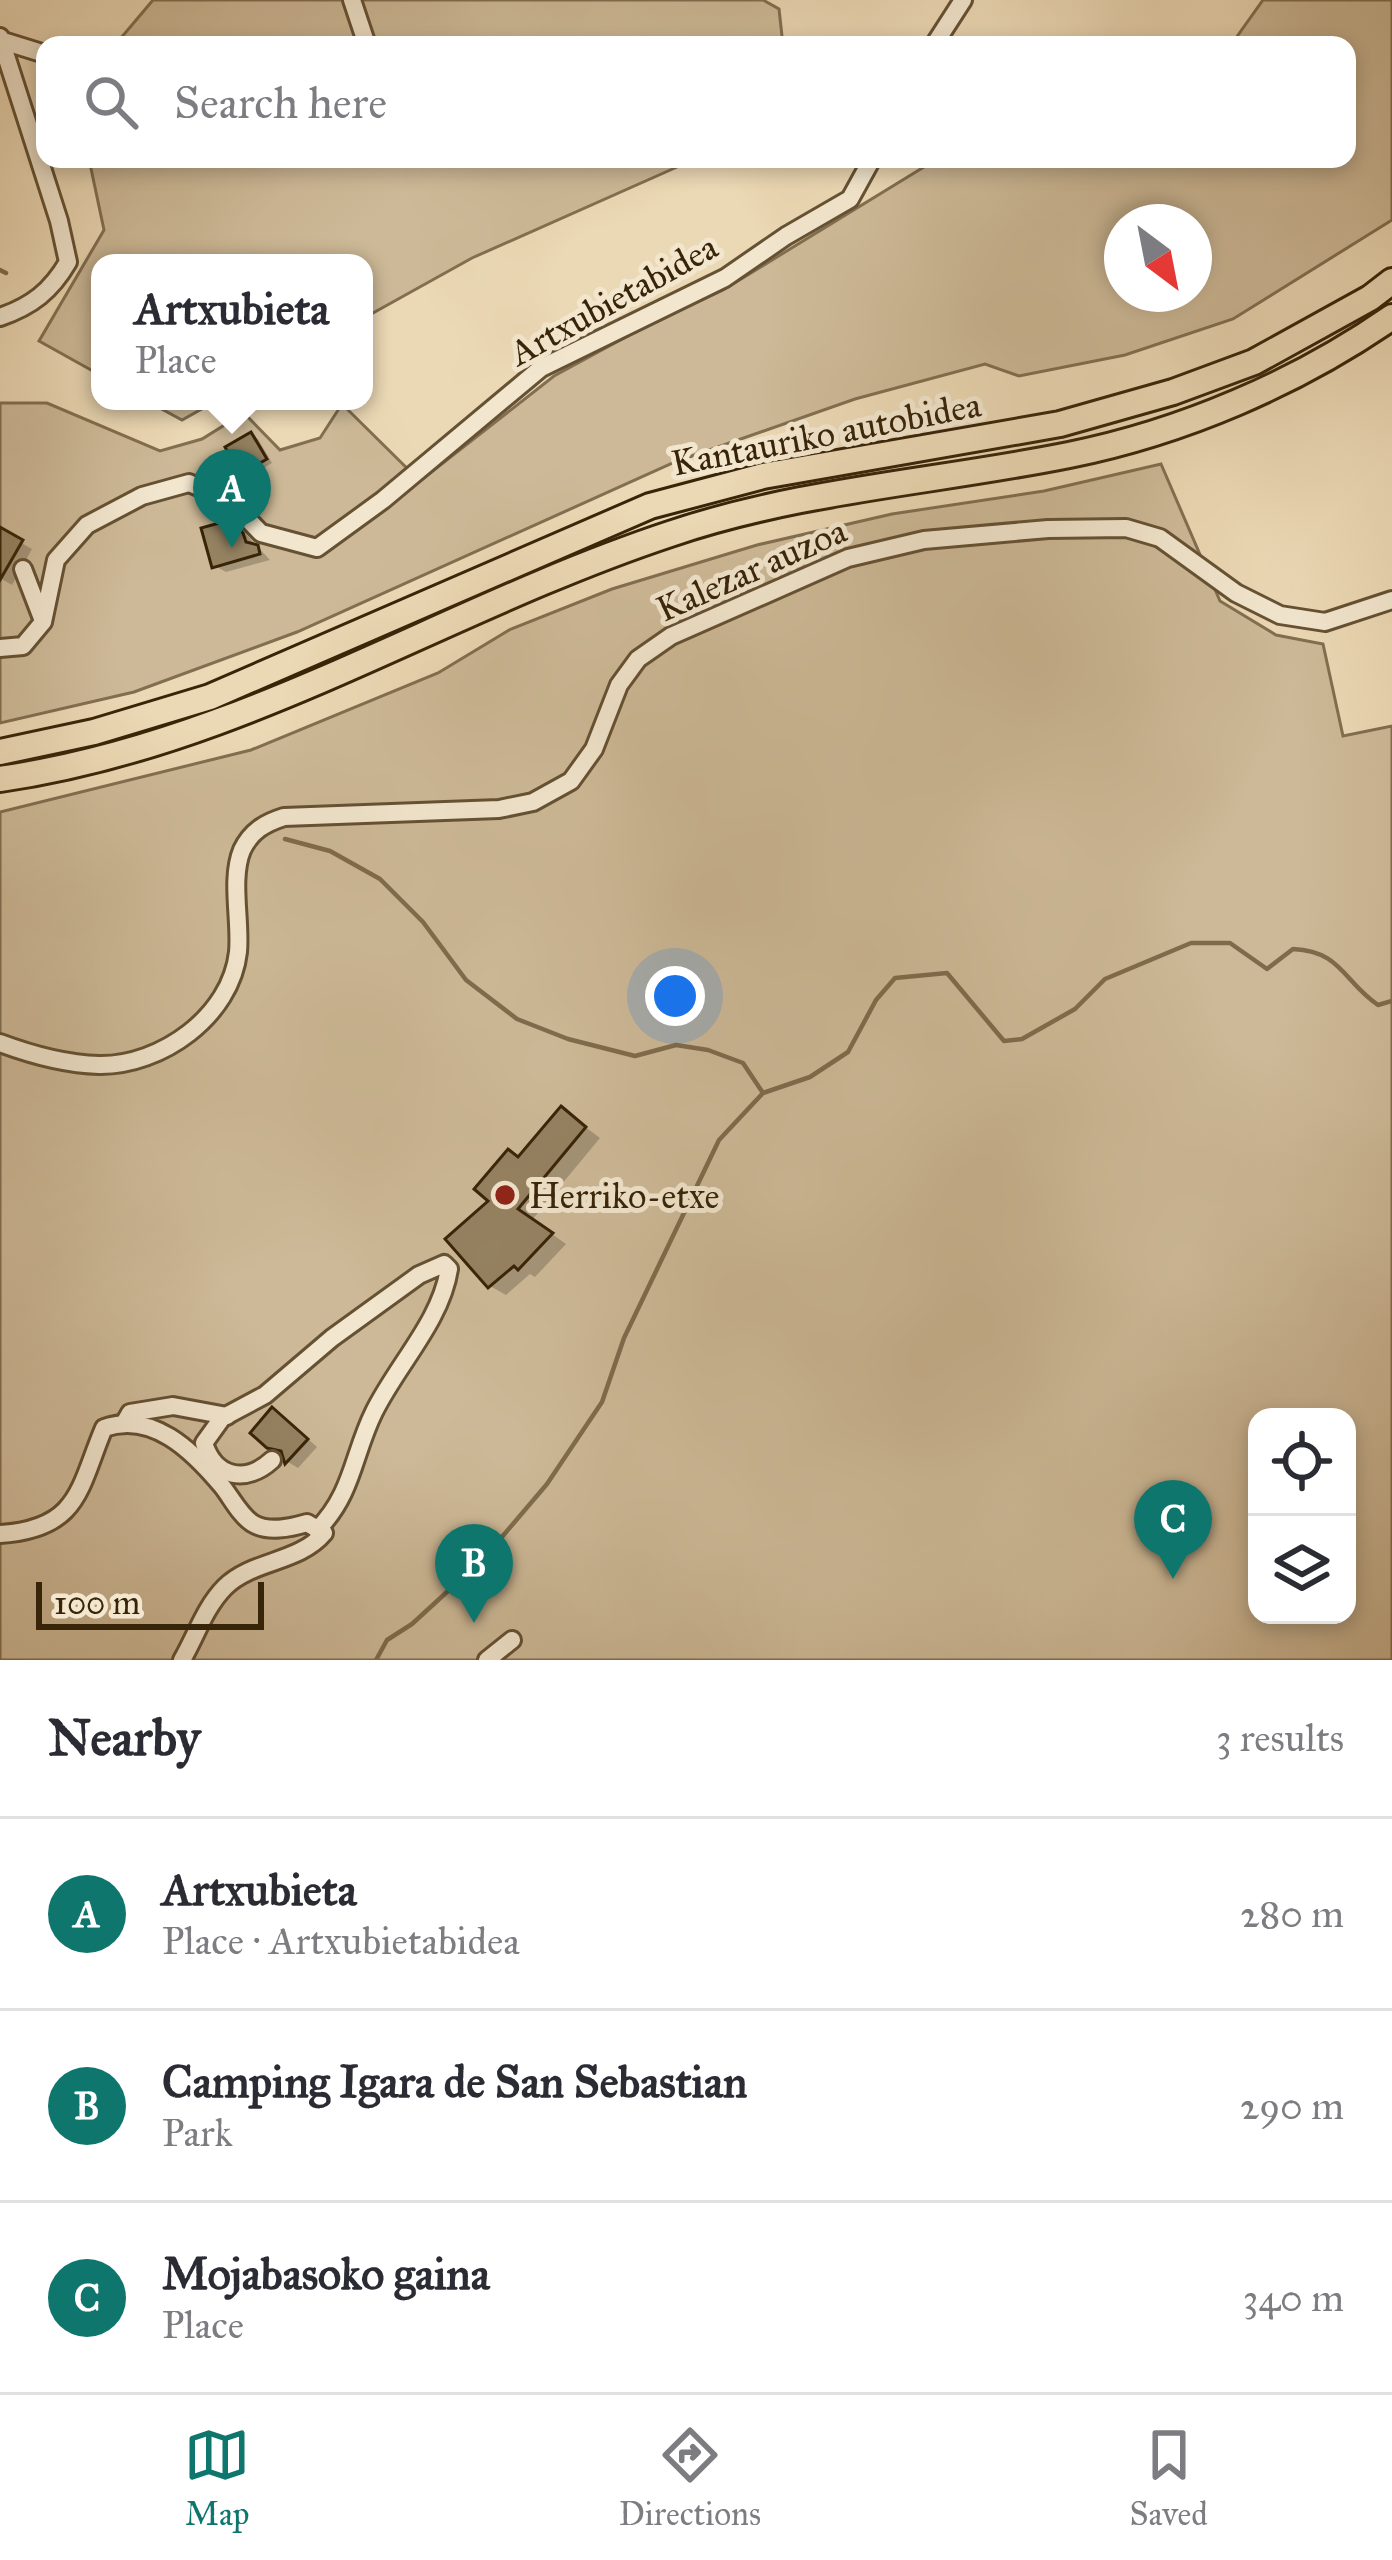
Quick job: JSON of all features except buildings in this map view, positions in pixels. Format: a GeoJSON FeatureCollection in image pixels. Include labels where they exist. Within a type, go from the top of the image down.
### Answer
{"type":"FeatureCollection","features":[{"type":"Feature","properties":{"kind":"highway","name":"Kantauriko autobidea"},"geometry":{"type":"LineString","coordinates":[[0,752],[94,732],[210,697],[650,506],[764,476],[1060,424],[1173,392],[1254,362],[1392,281]]}},
{"type":"Feature","properties":{"kind":"highway","name":"Kantauriko autobidea"},"geometry":{"type":"LineString","coordinates":[[0,779],[50,772],[244,715],[582,565],[770,503],[1073,454],[1168,427],[1280,382],[1392,317]]}},
{"type":"Feature","properties":{"kind":"street"},"geometry":{"type":"LineString","coordinates":[[352,0],[365,36]]}},
{"type":"Feature","properties":{"kind":"street"},"geometry":{"type":"LineString","coordinates":[[940,36],[963,0]]}},
{"type":"Feature","properties":{"kind":"street"},"geometry":{"type":"LineString","coordinates":[[2,39],[36,50]]}},
{"type":"Feature","properties":{"kind":"street"},"geometry":{"type":"LineString","coordinates":[[2,39],[36,154]]}},
{"type":"Feature","properties":{"kind":"street"},"geometry":{"type":"LineString","coordinates":[[0,317],[24,309],[53,286],[68,262],[41,168]]}},
{"type":"Feature","properties":{"kind":"street","name":"Artxubietabidea"},"geometry":{"type":"LineString","coordinates":[[43,622],[56,560],[87,525],[142,496],[189,484],[229,500],[261,533],[317,548],[383,500],[541,368],[725,278],[850,199],[867,168]]}},
{"type":"Feature","properties":{"kind":"street","name":"Kalezar auzoa"},"geometry":{"type":"LineString","coordinates":[[0,1043],[61,1062],[105,1066],[146,1056],[181,1040],[206,1018],[227,989],[238,955],[241,852],[261,825],[284,817],[500,809],[533,802],[571,781],[594,749],[619,685],[638,659],[671,636],[848,558],[925,540],[1126,527],[1160,538],[1236,593],[1280,615],[1325,622],[1392,600]]}},
{"type":"Feature","properties":{"kind":"street"},"geometry":{"type":"LineString","coordinates":[[0,648],[22,646],[43,622],[23,569]]}},
{"type":"Feature","properties":{"kind":"street"},"geometry":{"type":"LineString","coordinates":[[272,1460],[251,1476],[235,1475],[208,1457],[204,1443],[211,1429],[227,1416],[265,1395],[320,1347],[418,1275],[444,1264],[449,1269],[443,1294],[371,1418],[338,1508],[317,1529]]}},
{"type":"Feature","properties":{"kind":"street"},"geometry":{"type":"LineString","coordinates":[[126,1420],[130,1413],[158,1406],[227,1416]]}},
{"type":"Feature","properties":{"kind":"street"},"geometry":{"type":"LineString","coordinates":[[0,1534],[58,1516],[76,1501],[104,1428],[126,1420],[157,1428],[183,1446],[254,1525],[283,1530],[307,1523],[324,1534],[312,1548],[228,1584],[210,1606],[182,1660]]}},
{"type":"Feature","properties":{"kind":"street"},"geometry":{"type":"LineString","coordinates":[[487,1660],[512,1640]]}},
{"type":"Feature","properties":{"kind":"shaded area"},"geometry":{"type":"Polygon","coordinates":[[[153,0],[763,0],[779,9],[782,36],[123,36],[153,0]]]}},
{"type":"Feature","properties":{"kind":"shaded area"},"geometry":{"type":"Polygon","coordinates":[[[1263,0],[1392,0],[1392,220],[1233,319],[1125,355],[1019,376],[985,364],[855,399],[675,462],[297,632],[134,692],[0,723],[0,403],[47,403],[160,451],[202,439],[244,413],[280,450],[320,438],[338,410],[348,410],[420,481],[554,376],[723,290],[922,168],[1356,168],[1356,36],[1237,36],[1263,0]]]}},
{"type":"Feature","properties":{"kind":"shaded area"},"geometry":{"type":"Polygon","coordinates":[[[91,168],[675,168],[472,258],[373,313],[373,254],[91,254],[91,370],[39,341],[104,230],[91,168]]]}},
{"type":"Feature","properties":{"kind":"shaded area"},"geometry":{"type":"Polygon","coordinates":[[[164,410],[200,410],[182,420],[164,410]]]}},
{"type":"Feature","properties":{"kind":"shaded area"},"geometry":{"type":"Polygon","coordinates":[[[1161,464],[1220,601],[1276,635],[1323,644],[1343,736],[1392,726],[1392,1660],[0,1660],[0,812],[251,750],[438,673],[511,629],[612,589],[757,545],[892,514],[1044,491],[1161,464]]]}},
{"type":"Feature","properties":{"kind":"waterway"},"geometry":{"type":"LineString","coordinates":[[0,270],[6,273]]}},
{"type":"Feature","properties":{"kind":"waterway"},"geometry":{"type":"LineString","coordinates":[[285,839],[330,851],[380,879],[423,922],[466,980],[517,1019],[568,1039],[635,1056],[676,1045],[708,1050],[743,1063],[763,1093]]}},
{"type":"Feature","properties":{"kind":"waterway"},"geometry":{"type":"LineString","coordinates":[[376,1660],[387,1640],[412,1624],[484,1558],[547,1484],[602,1402],[624,1338],[719,1140],[763,1093],[810,1077],[848,1052],[876,1000],[895,978],[947,973],[1004,1041],[1022,1039],[1075,1009],[1105,979],[1191,943],[1230,943],[1267,969],[1293,949],[1309,951],[1332,961],[1378,1005],[1392,1001]]}},
{"type":"Feature","properties":{"kind":"place","name":"Artxubieta"},"geometry":{"type":"Point","coordinates":[232,548]}},
{"type":"Feature","properties":{"kind":"place","name":"Herriko-etxe"},"geometry":{"type":"Point","coordinates":[505,1195]}},
{"type":"Feature","properties":{"kind":"place","name":"Mojabasoko gaina"},"geometry":{"type":"Point","coordinates":[1173,1579]}},
{"type":"Feature","properties":{"kind":"place","name":"Camping Igara de San Sebastian"},"geometry":{"type":"Point","coordinates":[474,1623]}}]}
